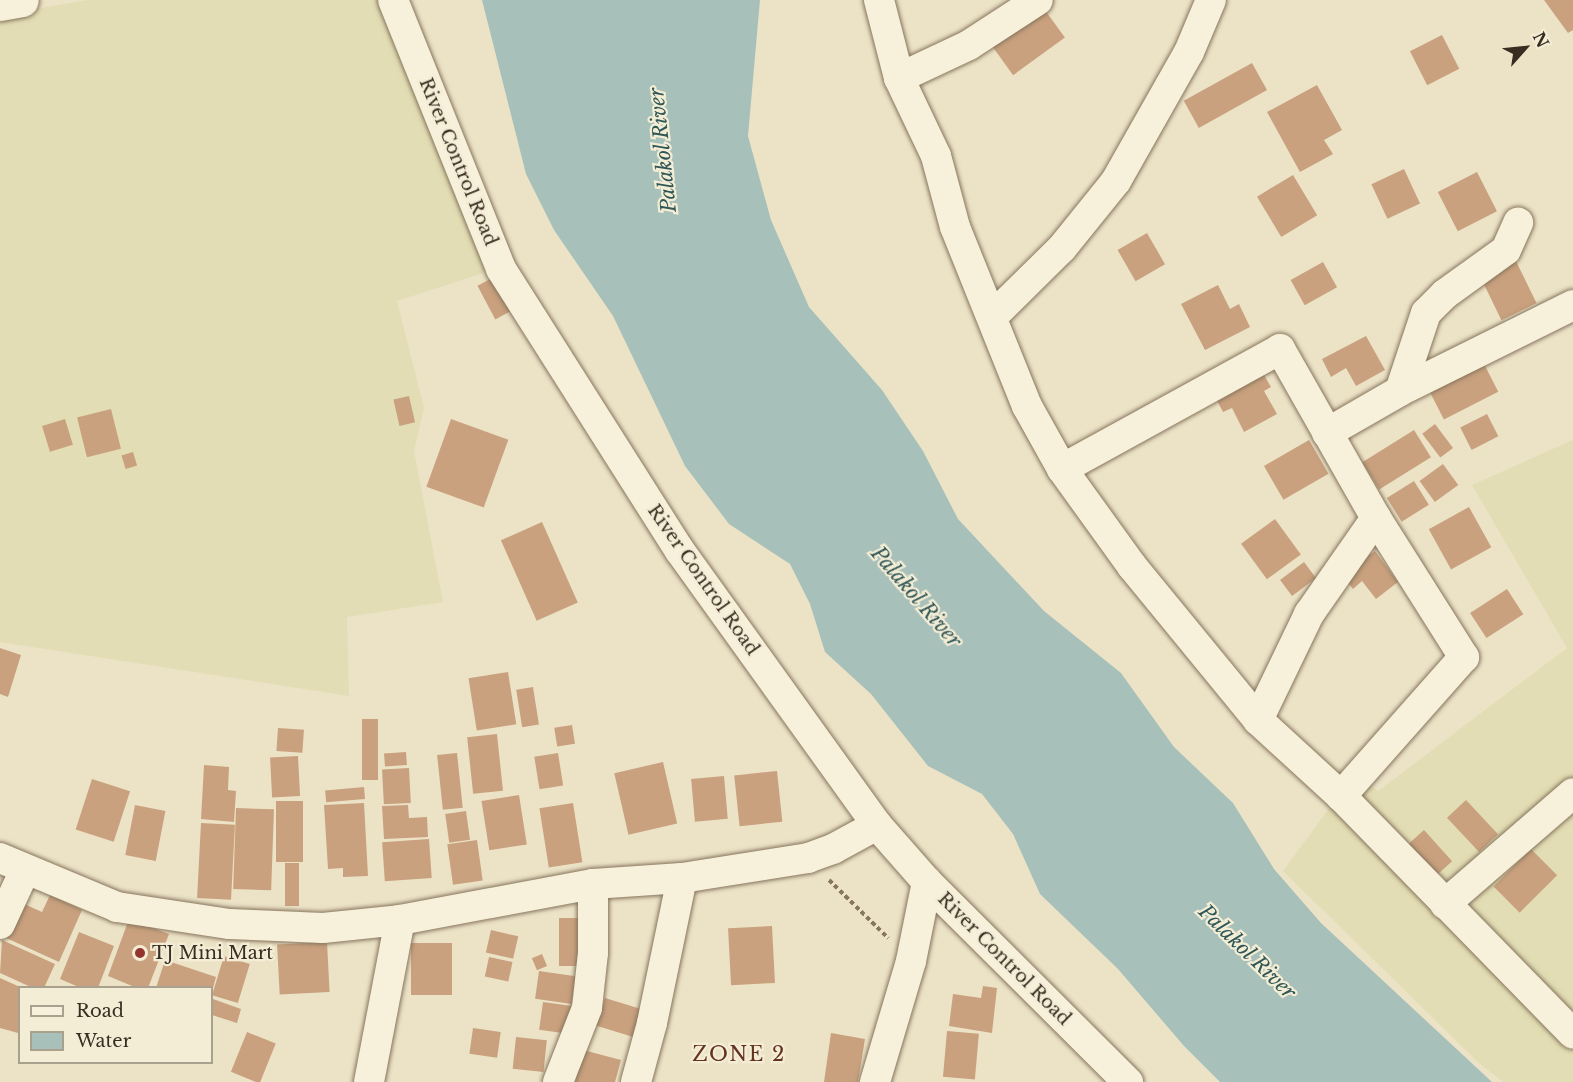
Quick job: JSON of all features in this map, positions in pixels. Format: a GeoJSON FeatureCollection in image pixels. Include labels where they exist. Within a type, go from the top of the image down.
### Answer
{"type":"FeatureCollection","features":[{"type":"Feature","properties":{"kind":"street"},"geometry":{"type":"LineString","coordinates":[[0,4],[22,0]]}},
{"type":"Feature","properties":{"kind":"street","name":"River Control Road"},"geometry":{"type":"LineString","coordinates":[[393,0],[501,269],[680,551],[878,825],[927,882],[1128,1082]]}},
{"type":"Feature","properties":{"kind":"street"},"geometry":{"type":"LineString","coordinates":[[879,0],[899,78],[936,156],[955,227],[1027,406],[1062,469],[1132,566],[1258,720],[1341,796],[1573,1034]]}},
{"type":"Feature","properties":{"kind":"street"},"geometry":{"type":"LineString","coordinates":[[899,78],[969,45],[1038,0]]}},
{"type":"Feature","properties":{"kind":"street"},"geometry":{"type":"LineString","coordinates":[[992,318],[1062,248],[1116,181],[1189,52],[1211,0]]}},
{"type":"Feature","properties":{"kind":"street"},"geometry":{"type":"LineString","coordinates":[[1400,392],[1426,313],[1445,294],[1506,250],[1518,223]]}},
{"type":"Feature","properties":{"kind":"street"},"geometry":{"type":"LineString","coordinates":[[1327,433],[1400,392],[1573,305]]}},
{"type":"Feature","properties":{"kind":"street"},"geometry":{"type":"LineString","coordinates":[[1062,469],[1280,349],[1376,518],[1464,657],[1341,796]]}},
{"type":"Feature","properties":{"kind":"street"},"geometry":{"type":"LineString","coordinates":[[1258,720],[1309,614],[1376,518]]}},
{"type":"Feature","properties":{"kind":"street"},"geometry":{"type":"LineString","coordinates":[[1445,904],[1573,793]]}},
{"type":"Feature","properties":{"kind":"street"},"geometry":{"type":"LineString","coordinates":[[0,924],[13,864],[117,907],[230,924],[323,928],[400,920],[593,885],[682,878],[808,858],[833,849],[878,825]]}},
{"type":"Feature","properties":{"kind":"street"},"geometry":{"type":"LineString","coordinates":[[636,1082],[652,1023],[682,878]]}},
{"type":"Feature","properties":{"kind":"street"},"geometry":{"type":"LineString","coordinates":[[875,1082],[911,961],[927,882]]}},
{"type":"Feature","properties":{"kind":"street"},"geometry":{"type":"LineString","coordinates":[[558,1082],[587,1008],[593,952],[593,885]]}},
{"type":"Feature","properties":{"kind":"street"},"geometry":{"type":"LineString","coordinates":[[369,1082],[400,920]]}},
{"type":"Feature","properties":{"kind":"path"},"geometry":{"type":"LineString","coordinates":[[808,858],[911,961]]}},
{"type":"Feature","properties":{"kind":"shaded area"},"geometry":{"type":"Polygon","coordinates":[[[88,0],[384,0],[496,269],[397,301],[424,408],[414,451],[443,602],[347,617],[349,696],[0,642],[0,15],[88,0]]]}},
{"type":"Feature","properties":{"kind":"shaded area"},"geometry":{"type":"Polygon","coordinates":[[[1573,440],[1573,1025],[1354,793],[1366,783],[1378,791],[1567,648],[1472,485],[1573,440]]]}},
{"type":"Feature","properties":{"kind":"shaded area"},"geometry":{"type":"Polygon","coordinates":[[[1336,799],[1573,1043],[1573,1082],[1503,1082],[1479,1063],[1283,871],[1336,799]]]}},
{"type":"Feature","properties":{"kind":"water","name":"Palakol River"},"geometry":{"type":"Polygon","coordinates":[[[482,0],[760,0],[748,136],[771,220],[809,307],[882,390],[923,451],[958,519],[1044,611],[1121,673],[1174,747],[1233,803],[1274,869],[1321,923],[1492,1082],[1220,1082],[1184,1046],[1118,969],[1040,894],[1013,834],[982,794],[928,766],[871,694],[825,652],[810,604],[790,564],[729,524],[685,466],[613,316],[554,230],[526,174],[482,0]]]}},
{"type":"Feature","properties":{"kind":"building"},"geometry":{"type":"Polygon","coordinates":[[[1544,0],[1573,0],[1573,30],[1568,33],[1544,0]]]}},
{"type":"Feature","properties":{"kind":"building"},"geometry":{"type":"Polygon","coordinates":[[[1042,6],[1065,38],[1013,75],[990,44],[1042,6]]]}},
{"type":"Feature","properties":{"kind":"building"},"geometry":{"type":"Polygon","coordinates":[[[1442,35],[1459,69],[1427,85],[1410,51],[1442,35]]]}},
{"type":"Feature","properties":{"kind":"building"},"geometry":{"type":"Polygon","coordinates":[[[1252,63],[1267,90],[1199,128],[1184,101],[1252,63]]]}},
{"type":"Feature","properties":{"kind":"building"},"geometry":{"type":"Polygon","coordinates":[[[1317,85],[1342,130],[1324,140],[1333,154],[1300,172],[1267,112],[1317,85]]]}},
{"type":"Feature","properties":{"kind":"building"},"geometry":{"type":"Polygon","coordinates":[[[1404,169],[1420,203],[1387,219],[1371,184],[1404,169]]]}},
{"type":"Feature","properties":{"kind":"building"},"geometry":{"type":"Polygon","coordinates":[[[1477,172],[1497,211],[1458,231],[1438,192],[1477,172]]]}},
{"type":"Feature","properties":{"kind":"building"},"geometry":{"type":"Polygon","coordinates":[[[1293,175],[1317,215],[1281,237],[1257,197],[1293,175]]]}},
{"type":"Feature","properties":{"kind":"building"},"geometry":{"type":"Polygon","coordinates":[[[1147,233],[1165,264],[1136,281],[1118,250],[1147,233]]]}},
{"type":"Feature","properties":{"kind":"building"},"geometry":{"type":"Polygon","coordinates":[[[1515,259],[1536,303],[1501,320],[1480,276],[1515,259]]]}},
{"type":"Feature","properties":{"kind":"building"},"geometry":{"type":"Polygon","coordinates":[[[1323,262],[1337,287],[1305,305],[1291,280],[1323,262]]]}},
{"type":"Feature","properties":{"kind":"building"},"geometry":{"type":"Polygon","coordinates":[[[496,276],[514,310],[495,319],[477,286],[496,276]]]}},
{"type":"Feature","properties":{"kind":"building"},"geometry":{"type":"Polygon","coordinates":[[[1218,285],[1230,309],[1239,304],[1250,327],[1205,350],[1181,304],[1218,285]]]}},
{"type":"Feature","properties":{"kind":"building"},"geometry":{"type":"Polygon","coordinates":[[[1366,336],[1385,370],[1356,386],[1346,368],[1331,377],[1322,359],[1366,336]]]}},
{"type":"Feature","properties":{"kind":"building"},"geometry":{"type":"Polygon","coordinates":[[[1481,358],[1498,392],[1444,420],[1427,386],[1481,358]]]}},
{"type":"Feature","properties":{"kind":"building"},"geometry":{"type":"Polygon","coordinates":[[[1261,370],[1271,387],[1264,391],[1277,414],[1244,432],[1232,408],[1223,412],[1214,395],[1261,370]]]}},
{"type":"Feature","properties":{"kind":"building"},"geometry":{"type":"Polygon","coordinates":[[[409,396],[415,422],[399,426],[393,400],[409,396]]]}},
{"type":"Feature","properties":{"kind":"building"},"geometry":{"type":"Polygon","coordinates":[[[111,409],[121,449],[87,457],[77,417],[111,409]]]}},
{"type":"Feature","properties":{"kind":"building"},"geometry":{"type":"Polygon","coordinates":[[[1487,414],[1498,436],[1472,450],[1460,428],[1487,414]]]}},
{"type":"Feature","properties":{"kind":"building"},"geometry":{"type":"Polygon","coordinates":[[[65,419],[73,445],[50,452],[42,426],[65,419]]]}},
{"type":"Feature","properties":{"kind":"building"},"geometry":{"type":"Polygon","coordinates":[[[451,419],[508,440],[484,508],[426,487],[451,419]]]}},
{"type":"Feature","properties":{"kind":"building"},"geometry":{"type":"Polygon","coordinates":[[[1435,424],[1453,448],[1440,458],[1422,434],[1435,424]]]}},
{"type":"Feature","properties":{"kind":"building"},"geometry":{"type":"Polygon","coordinates":[[[1414,430],[1431,457],[1379,489],[1362,462],[1414,430]]]}},
{"type":"Feature","properties":{"kind":"building"},"geometry":{"type":"Polygon","coordinates":[[[1309,440],[1328,474],[1283,500],[1264,466],[1309,440]]]}},
{"type":"Feature","properties":{"kind":"building"},"geometry":{"type":"Polygon","coordinates":[[[133,452],[137,465],[126,469],[122,456],[133,452]]]}},
{"type":"Feature","properties":{"kind":"building"},"geometry":{"type":"Polygon","coordinates":[[[1443,464],[1458,485],[1435,502],[1420,481],[1443,464]]]}},
{"type":"Feature","properties":{"kind":"building"},"geometry":{"type":"Polygon","coordinates":[[[1414,481],[1429,505],[1402,522],[1387,498],[1414,481]]]}},
{"type":"Feature","properties":{"kind":"building"},"geometry":{"type":"Polygon","coordinates":[[[1469,507],[1491,547],[1451,570],[1429,529],[1469,507]]]}},
{"type":"Feature","properties":{"kind":"building"},"geometry":{"type":"Polygon","coordinates":[[[1275,519],[1301,555],[1267,579],[1241,544],[1275,519]]]}},
{"type":"Feature","properties":{"kind":"building"},"geometry":{"type":"Polygon","coordinates":[[[542,522],[578,602],[537,621],[501,540],[542,522]]]}},
{"type":"Feature","properties":{"kind":"building"},"geometry":{"type":"Polygon","coordinates":[[[1375,551],[1398,582],[1376,599],[1362,581],[1353,589],[1342,575],[1375,551]]]}},
{"type":"Feature","properties":{"kind":"building"},"geometry":{"type":"Polygon","coordinates":[[[1304,562],[1316,578],[1292,596],[1280,580],[1304,562]]]}},
{"type":"Feature","properties":{"kind":"building"},"geometry":{"type":"Polygon","coordinates":[[[1507,589],[1523,614],[1486,638],[1470,613],[1507,589]]]}},
{"type":"Feature","properties":{"kind":"building"},"geometry":{"type":"Polygon","coordinates":[[[0,648],[21,655],[8,697],[0,694],[0,648]]]}},
{"type":"Feature","properties":{"kind":"building"},"geometry":{"type":"Polygon","coordinates":[[[508,672],[516,724],[477,731],[468,678],[508,672]]]}},
{"type":"Feature","properties":{"kind":"building"},"geometry":{"type":"Polygon","coordinates":[[[533,687],[539,725],[522,727],[516,690],[533,687]]]}},
{"type":"Feature","properties":{"kind":"building"},"geometry":{"type":"Polygon","coordinates":[[[362,719],[378,719],[378,780],[362,780],[362,719]]]}},
{"type":"Feature","properties":{"kind":"building"},"geometry":{"type":"Polygon","coordinates":[[[572,725],[575,744],[557,747],[554,728],[572,725]]]}},
{"type":"Feature","properties":{"kind":"building"},"geometry":{"type":"Polygon","coordinates":[[[278,728],[304,730],[302,753],[276,751],[278,728]]]}},
{"type":"Feature","properties":{"kind":"building"},"geometry":{"type":"Polygon","coordinates":[[[497,734],[503,791],[473,794],[467,737],[497,734]]]}},
{"type":"Feature","properties":{"kind":"building"},"geometry":{"type":"Polygon","coordinates":[[[406,752],[407,765],[385,767],[384,754],[406,752]]]}},
{"type":"Feature","properties":{"kind":"building"},"geometry":{"type":"Polygon","coordinates":[[[457,753],[463,808],[443,810],[437,755],[457,753]]]}},
{"type":"Feature","properties":{"kind":"building"},"geometry":{"type":"Polygon","coordinates":[[[558,753],[563,786],[539,789],[534,757],[558,753]]]}},
{"type":"Feature","properties":{"kind":"building"},"geometry":{"type":"Polygon","coordinates":[[[298,756],[300,796],[272,797],[270,757],[298,756]]]}},
{"type":"Feature","properties":{"kind":"building"},"geometry":{"type":"Polygon","coordinates":[[[663,762],[677,823],[628,835],[614,773],[663,762]]]}},
{"type":"Feature","properties":{"kind":"building"},"geometry":{"type":"Polygon","coordinates":[[[204,765],[229,767],[228,790],[236,791],[234,822],[201,819],[204,765]]]}},
{"type":"Feature","properties":{"kind":"building"},"geometry":{"type":"Polygon","coordinates":[[[409,768],[411,803],[384,804],[382,769],[409,768]]]}},
{"type":"Feature","properties":{"kind":"building"},"geometry":{"type":"Polygon","coordinates":[[[777,771],[782,822],[740,826],[734,775],[777,771]]]}},
{"type":"Feature","properties":{"kind":"building"},"geometry":{"type":"Polygon","coordinates":[[[724,776],[728,819],[695,822],[691,779],[724,776]]]}},
{"type":"Feature","properties":{"kind":"building"},"geometry":{"type":"Polygon","coordinates":[[[92,779],[130,791],[114,842],[76,829],[92,779]]]}},
{"type":"Feature","properties":{"kind":"building"},"geometry":{"type":"Polygon","coordinates":[[[364,787],[365,799],[326,802],[325,790],[364,787]]]}},
{"type":"Feature","properties":{"kind":"building"},"geometry":{"type":"Polygon","coordinates":[[[519,795],[527,844],[489,850],[481,801],[519,795]]]}},
{"type":"Feature","properties":{"kind":"building"},"geometry":{"type":"Polygon","coordinates":[[[1466,800],[1498,834],[1479,852],[1447,818],[1466,800]]]}},
{"type":"Feature","properties":{"kind":"building"},"geometry":{"type":"Polygon","coordinates":[[[276,801],[303,801],[303,862],[276,862],[276,801]]]}},
{"type":"Feature","properties":{"kind":"building"},"geometry":{"type":"Polygon","coordinates":[[[364,803],[368,876],[343,877],[343,868],[328,869],[324,805],[364,803]]]}},
{"type":"Feature","properties":{"kind":"building"},"geometry":{"type":"Polygon","coordinates":[[[573,803],[582,862],[549,868],[539,808],[573,803]]]}},
{"type":"Feature","properties":{"kind":"building"},"geometry":{"type":"Polygon","coordinates":[[[135,805],[165,811],[156,861],[125,855],[135,805]]]}},
{"type":"Feature","properties":{"kind":"building"},"geometry":{"type":"Polygon","coordinates":[[[408,805],[409,818],[427,817],[428,837],[384,839],[382,806],[408,805]]]}},
{"type":"Feature","properties":{"kind":"building"},"geometry":{"type":"Polygon","coordinates":[[[236,808],[274,809],[271,890],[233,889],[236,808]]]}},
{"type":"Feature","properties":{"kind":"building"},"geometry":{"type":"Polygon","coordinates":[[[466,811],[470,840],[449,843],[445,814],[466,811]]]}},
{"type":"Feature","properties":{"kind":"building"},"geometry":{"type":"Polygon","coordinates":[[[201,823],[235,825],[231,900],[197,898],[201,823]]]}},
{"type":"Feature","properties":{"kind":"building"},"geometry":{"type":"Polygon","coordinates":[[[1424,830],[1452,861],[1434,878],[1405,847],[1424,830]]]}},
{"type":"Feature","properties":{"kind":"building"},"geometry":{"type":"Polygon","coordinates":[[[429,839],[432,878],[385,881],[382,842],[429,839]]]}},
{"type":"Feature","properties":{"kind":"building"},"geometry":{"type":"Polygon","coordinates":[[[477,840],[483,881],[453,885],[447,844],[477,840]]]}},
{"type":"Feature","properties":{"kind":"building"},"geometry":{"type":"Polygon","coordinates":[[[1531,849],[1557,875],[1520,913],[1494,886],[1531,849]]]}},
{"type":"Feature","properties":{"kind":"building"},"geometry":{"type":"Polygon","coordinates":[[[285,863],[299,863],[299,906],[285,906],[285,863]]]}},
{"type":"Feature","properties":{"kind":"building"},"geometry":{"type":"Polygon","coordinates":[[[50,895],[82,910],[59,962],[4,937],[20,902],[42,912],[50,895]]]}},
{"type":"Feature","properties":{"kind":"building"},"geometry":{"type":"Polygon","coordinates":[[[559,918],[591,918],[591,966],[559,966],[559,918]]]}},
{"type":"Feature","properties":{"kind":"building"},"geometry":{"type":"Polygon","coordinates":[[[129,919],[169,934],[149,986],[132,986],[108,976],[129,919]]]}},
{"type":"Feature","properties":{"kind":"building"},"geometry":{"type":"Polygon","coordinates":[[[772,926],[775,983],[731,985],[728,928],[772,926]]]}},
{"type":"Feature","properties":{"kind":"building"},"geometry":{"type":"Polygon","coordinates":[[[491,930],[518,936],[513,959],[486,952],[491,930]]]}},
{"type":"Feature","properties":{"kind":"building"},"geometry":{"type":"Polygon","coordinates":[[[79,932],[114,946],[99,986],[76,986],[60,979],[79,932]]]}},
{"type":"Feature","properties":{"kind":"building"},"geometry":{"type":"Polygon","coordinates":[[[2,940],[55,964],[45,986],[29,986],[0,973],[2,940]]]}},
{"type":"Feature","properties":{"kind":"building"},"geometry":{"type":"Polygon","coordinates":[[[327,942],[330,992],[280,995],[277,945],[327,942]]]}},
{"type":"Feature","properties":{"kind":"building"},"geometry":{"type":"Polygon","coordinates":[[[411,943],[452,943],[452,995],[411,995],[411,943]]]}},
{"type":"Feature","properties":{"kind":"building"},"geometry":{"type":"Polygon","coordinates":[[[542,954],[547,966],[537,970],[532,958],[542,954]]]}},
{"type":"Feature","properties":{"kind":"building"},"geometry":{"type":"Polygon","coordinates":[[[224,956],[250,964],[238,1003],[213,996],[224,956]]]}},
{"type":"Feature","properties":{"kind":"building"},"geometry":{"type":"Polygon","coordinates":[[[489,957],[512,962],[508,982],[485,977],[489,957]]]}},
{"type":"Feature","properties":{"kind":"building"},"geometry":{"type":"Polygon","coordinates":[[[165,960],[216,977],[213,988],[213,986],[157,986],[165,960]]]}},
{"type":"Feature","properties":{"kind":"building"},"geometry":{"type":"Polygon","coordinates":[[[539,971],[576,976],[572,1004],[535,999],[539,971]]]}},
{"type":"Feature","properties":{"kind":"building"},"geometry":{"type":"Polygon","coordinates":[[[0,978],[18,986],[18,1033],[0,1028],[0,978]]]}},
{"type":"Feature","properties":{"kind":"building"},"geometry":{"type":"Polygon","coordinates":[[[983,986],[997,988],[992,1033],[949,1026],[953,994],[981,998],[983,986]]]}},
{"type":"Feature","properties":{"kind":"building"},"geometry":{"type":"Polygon","coordinates":[[[605,998],[644,1010],[636,1038],[597,1026],[605,998]]]}},
{"type":"Feature","properties":{"kind":"building"},"geometry":{"type":"Polygon","coordinates":[[[213,999],[241,1009],[237,1023],[213,1015],[213,999]]]}},
{"type":"Feature","properties":{"kind":"building"},"geometry":{"type":"Polygon","coordinates":[[[543,1002],[578,1007],[574,1035],[539,1030],[543,1002]]]}},
{"type":"Feature","properties":{"kind":"building"},"geometry":{"type":"Polygon","coordinates":[[[473,1028],[501,1032],[497,1058],[469,1054],[473,1028]]]}},
{"type":"Feature","properties":{"kind":"building"},"geometry":{"type":"Polygon","coordinates":[[[947,1031],[979,1034],[975,1080],[943,1077],[947,1031]]]}},
{"type":"Feature","properties":{"kind":"building"},"geometry":{"type":"Polygon","coordinates":[[[247,1032],[276,1044],[260,1082],[231,1072],[247,1032]]]}},
{"type":"Feature","properties":{"kind":"building"},"geometry":{"type":"Polygon","coordinates":[[[831,1033],[865,1039],[858,1082],[824,1082],[831,1033]]]}},
{"type":"Feature","properties":{"kind":"building"},"geometry":{"type":"Polygon","coordinates":[[[516,1037],[547,1040],[543,1072],[513,1069],[516,1037]]]}},
{"type":"Feature","properties":{"kind":"building"},"geometry":{"type":"Polygon","coordinates":[[[583,1050],[621,1060],[615,1082],[575,1082],[583,1050]]]}},
{"type":"Feature","properties":{"kind":"place","name":"TJ Mini Mart"},"geometry":{"type":"Point","coordinates":[140,953]}},
{"type":"Feature","properties":{"kind":"district","name":"ZONE 2"},"geometry":{"type":"Point","coordinates":[739,1054]}}]}
